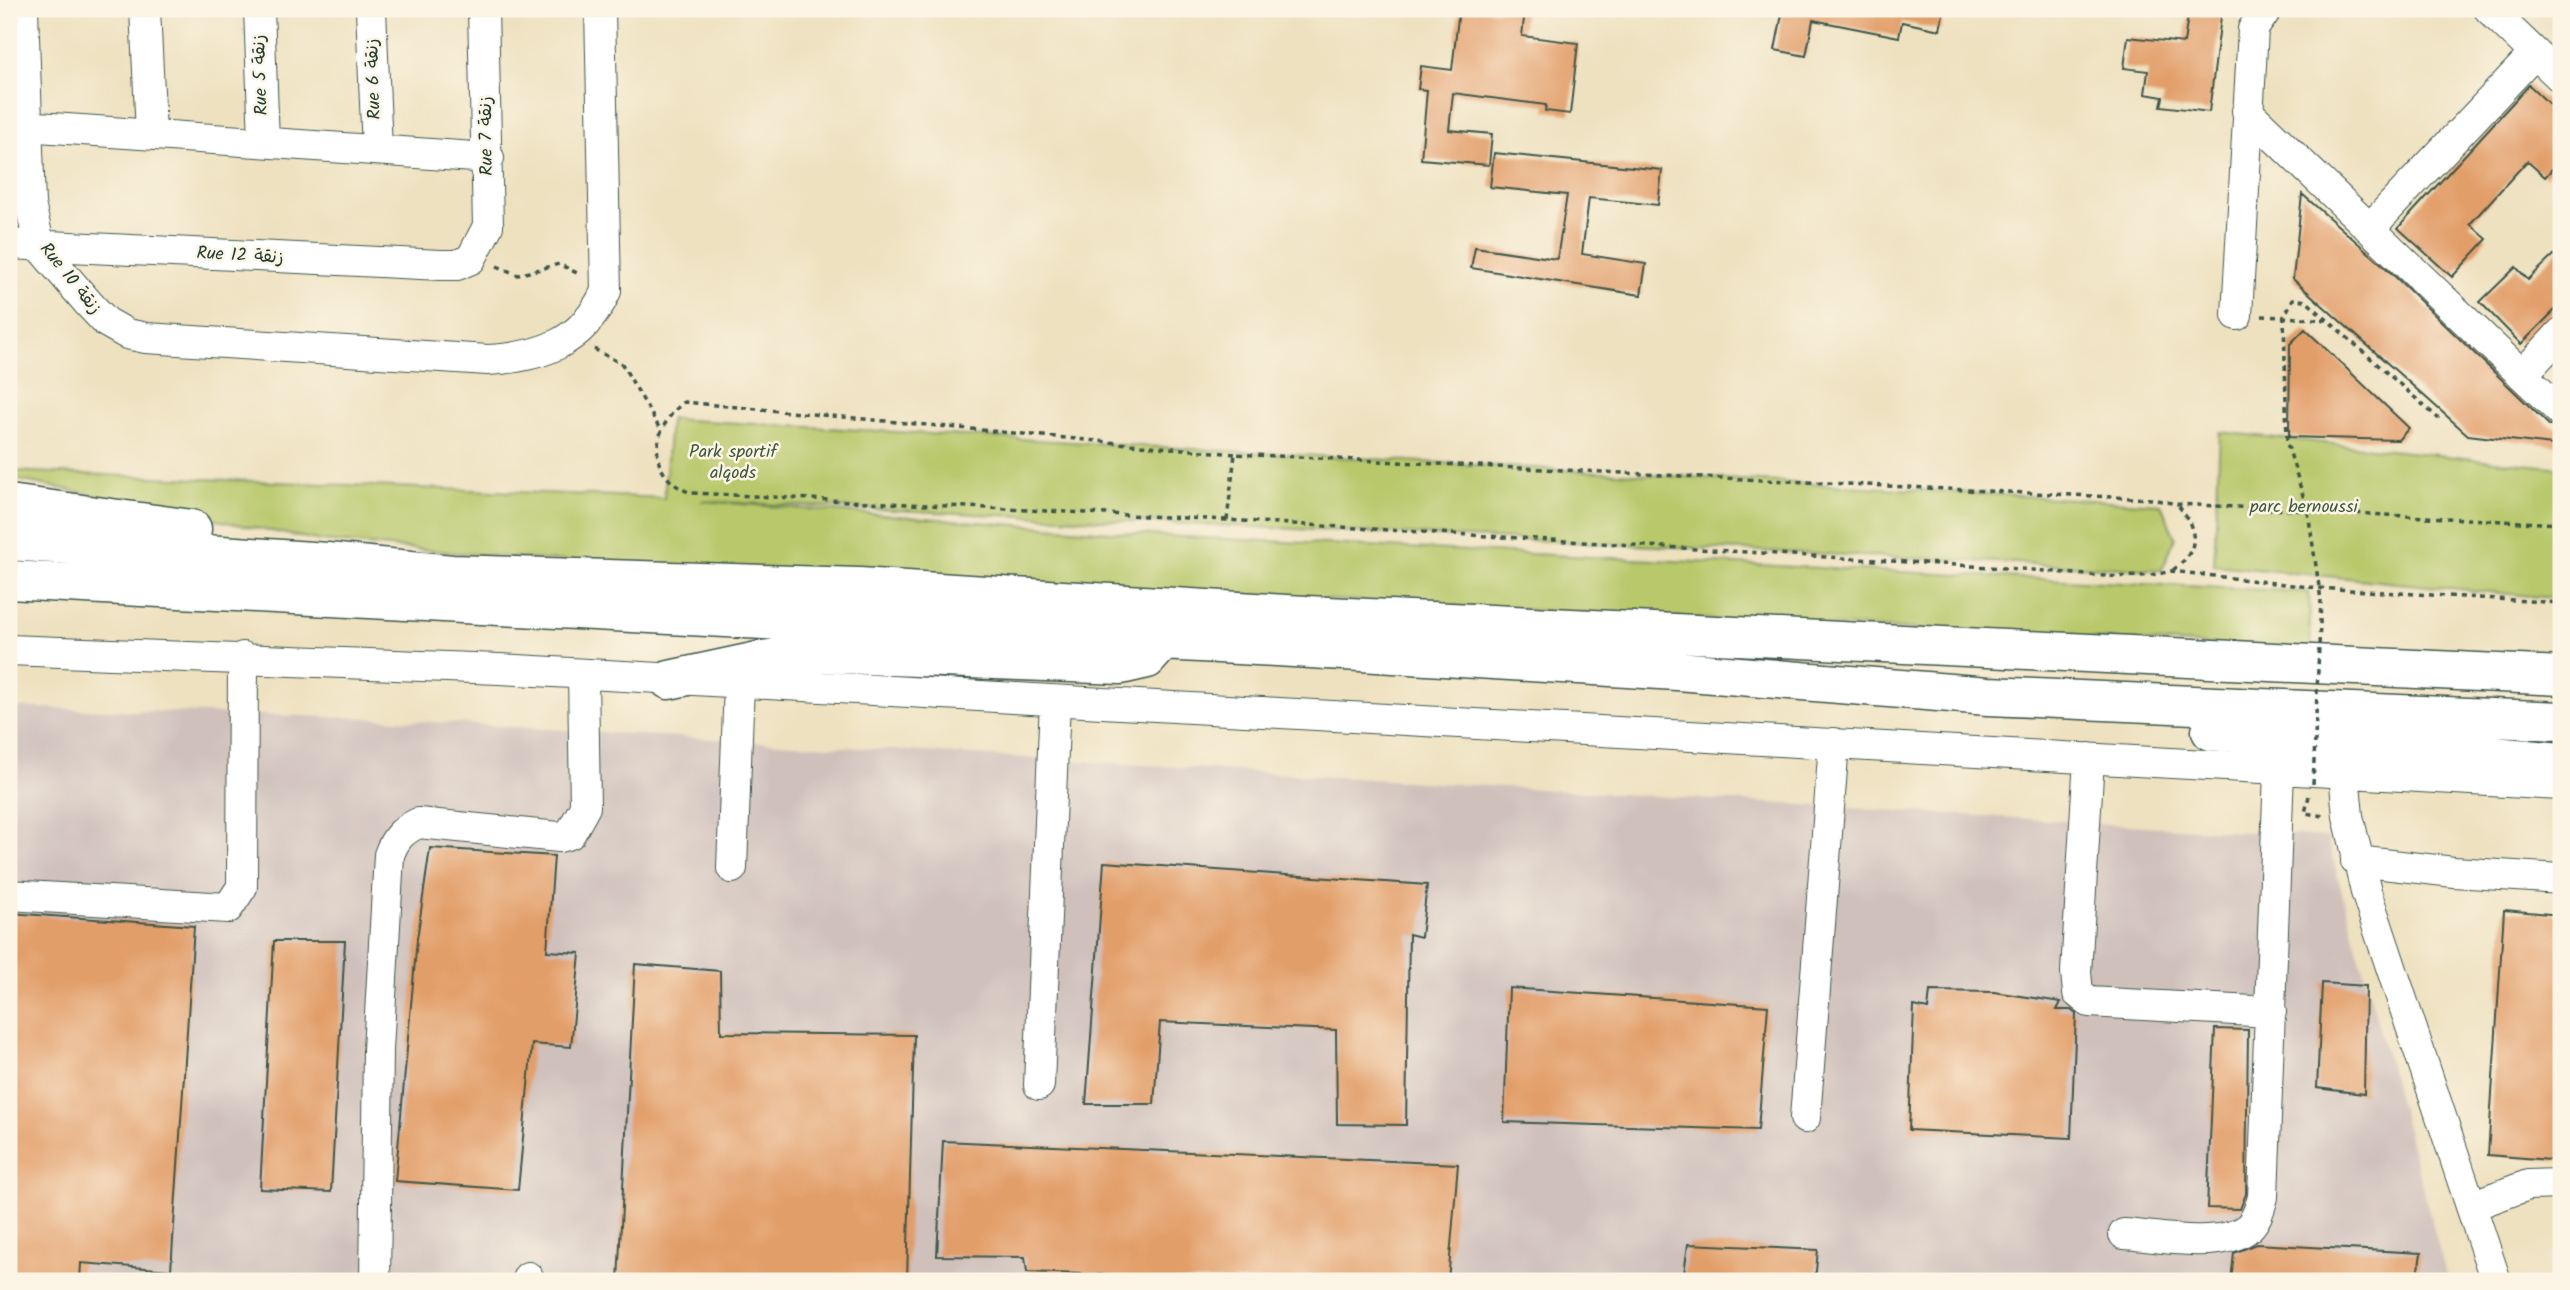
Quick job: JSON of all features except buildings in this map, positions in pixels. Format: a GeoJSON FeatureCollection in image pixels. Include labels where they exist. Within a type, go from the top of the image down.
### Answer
{"type":"FeatureCollection","features":[{"type":"Feature","properties":{"kind":"highway"},"geometry":{"type":"LineString","coordinates":[[9,504],[190,529],[452,574]]}},
{"type":"Feature","properties":{"kind":"highway"},"geometry":{"type":"LineString","coordinates":[[9,541],[313,561],[452,574],[859,587],[1286,614],[2561,676]]}},
{"type":"Feature","properties":{"kind":"highway"},"geometry":{"type":"LineString","coordinates":[[9,580],[1677,671],[1988,696],[2561,721]]}},
{"type":"Feature","properties":{"kind":"highway"},"geometry":{"type":"LineString","coordinates":[[669,680],[762,660],[815,653],[1121,665],[1147,659],[1164,641]]}},
{"type":"Feature","properties":{"kind":"highway"},"geometry":{"type":"LineString","coordinates":[[1988,696],[2165,727],[2561,762]]}},
{"type":"Feature","properties":{"kind":"street","name":"Rue 10 زنقة"},"geometry":{"type":"LineString","coordinates":[[23,9],[18,126],[30,204],[40,247],[106,322],[127,334],[191,341],[488,360],[543,353],[570,337]]}},
{"type":"Feature","properties":{"kind":"street"},"geometry":{"type":"LineString","coordinates":[[145,9],[151,133]]}},
{"type":"Feature","properties":{"kind":"street","name":"Rue 5 زنقة"},"geometry":{"type":"LineString","coordinates":[[259,9],[264,141]]}},
{"type":"Feature","properties":{"kind":"street","name":"Rue 6 زنقة"},"geometry":{"type":"LineString","coordinates":[[371,9],[377,150]]}},
{"type":"Feature","properties":{"kind":"street","name":"Rue 7 زنقة"},"geometry":{"type":"LineString","coordinates":[[473,255],[488,226],[489,158],[484,9]]}},
{"type":"Feature","properties":{"kind":"street"},"geometry":{"type":"LineString","coordinates":[[570,337],[600,307],[607,291],[600,9]]}},
{"type":"Feature","properties":{"kind":"street"},"geometry":{"type":"LineString","coordinates":[[2237,314],[2253,29],[2267,9]]}},
{"type":"Feature","properties":{"kind":"street"},"geometry":{"type":"LineString","coordinates":[[2489,9],[2561,78]]}},
{"type":"Feature","properties":{"kind":"street"},"geometry":{"type":"LineString","coordinates":[[2370,228],[2535,53]]}},
{"type":"Feature","properties":{"kind":"street"},"geometry":{"type":"LineString","coordinates":[[2247,111],[2561,412]]}},
{"type":"Feature","properties":{"kind":"street"},"geometry":{"type":"LineString","coordinates":[[18,126],[489,158]]}},
{"type":"Feature","properties":{"kind":"street","name":"Rue 12 زنقة"},"geometry":{"type":"LineString","coordinates":[[9,244],[441,265],[457,265],[473,255]]}},
{"type":"Feature","properties":{"kind":"street"},"geometry":{"type":"LineString","coordinates":[[2522,375],[2561,334]]}},
{"type":"Feature","properties":{"kind":"street"},"geometry":{"type":"LineString","coordinates":[[9,650],[243,657],[2561,785]]}},
{"type":"Feature","properties":{"kind":"street"},"geometry":{"type":"LineString","coordinates":[[9,895],[228,908],[242,887],[243,657]]}},
{"type":"Feature","properties":{"kind":"street"},"geometry":{"type":"LineString","coordinates":[[375,1281],[378,1050],[389,855],[402,831],[418,823],[559,837],[570,834],[585,807],[583,675]]}},
{"type":"Feature","properties":{"kind":"street"},"geometry":{"type":"LineString","coordinates":[[732,869],[739,684]]}},
{"type":"Feature","properties":{"kind":"street"},"geometry":{"type":"LineString","coordinates":[[1039,1085],[1055,701]]}},
{"type":"Feature","properties":{"kind":"street"},"geometry":{"type":"LineString","coordinates":[[1805,1118],[1834,743]]}},
{"type":"Feature","properties":{"kind":"street"},"geometry":{"type":"LineString","coordinates":[[2089,758],[2076,972],[2078,993],[2089,1002],[2271,1012]]}},
{"type":"Feature","properties":{"kind":"street"},"geometry":{"type":"LineString","coordinates":[[2124,1234],[2215,1240],[2244,1231],[2252,1224],[2263,1196],[2279,771]]}},
{"type":"Feature","properties":{"kind":"street"},"geometry":{"type":"LineString","coordinates":[[2344,772],[2356,861],[2496,1281]]}},
{"type":"Feature","properties":{"kind":"street"},"geometry":{"type":"LineString","coordinates":[[2356,861],[2454,872],[2561,879]]}},
{"type":"Feature","properties":{"kind":"street"},"geometry":{"type":"LineString","coordinates":[[2471,1206],[2528,1185],[2561,1184]]}},
{"type":"Feature","properties":{"kind":"path"},"geometry":{"type":"LineString","coordinates":[[473,255],[518,275],[559,264],[607,291]]}},
{"type":"Feature","properties":{"kind":"path"},"geometry":{"type":"LineString","coordinates":[[2319,816],[2305,813],[2313,783],[2321,600],[2308,512],[2287,443],[2284,317],[2293,299],[2305,301],[2439,419]]}},
{"type":"Feature","properties":{"kind":"path"},"geometry":{"type":"LineString","coordinates":[[2237,314],[2327,320]]}},
{"type":"Feature","properties":{"kind":"path"},"geometry":{"type":"LineString","coordinates":[[570,337],[622,364],[661,430]]}},
{"type":"Feature","properties":{"kind":"path"},"geometry":{"type":"LineString","coordinates":[[2561,524],[2177,504],[2152,499],[1235,454],[684,402],[670,413],[661,430],[659,466],[665,479],[691,493],[1227,520],[2059,571],[2155,575],[2171,571],[2318,588],[2561,603]]}},
{"type":"Feature","properties":{"kind":"path"},"geometry":{"type":"LineString","coordinates":[[1227,520],[1235,454]]}},
{"type":"Feature","properties":{"kind":"path"},"geometry":{"type":"LineString","coordinates":[[2171,571],[2183,562],[2191,550],[2194,534],[2191,522],[2177,504]]}},
{"type":"Feature","properties":{"kind":"shaded area"},"geometry":{"type":"Polygon","coordinates":[[[9,707],[367,718],[2327,837],[2448,1281],[9,1281],[9,707]]]}},
{"type":"Feature","properties":{"kind":"green space","name":"Park sportif alqods"},"geometry":{"type":"Polygon","coordinates":[[[670,419],[2161,504],[2175,538],[2162,570],[701,501],[1164,536],[2309,592],[2311,650],[531,559],[321,541],[9,478],[9,471],[664,498],[670,419]]]}},
{"type":"Feature","properties":{"kind":"green space","name":"parc bernoussi"},"geometry":{"type":"Polygon","coordinates":[[[2220,432],[2561,468],[2561,599],[2214,565],[2220,432]]]}}]}
